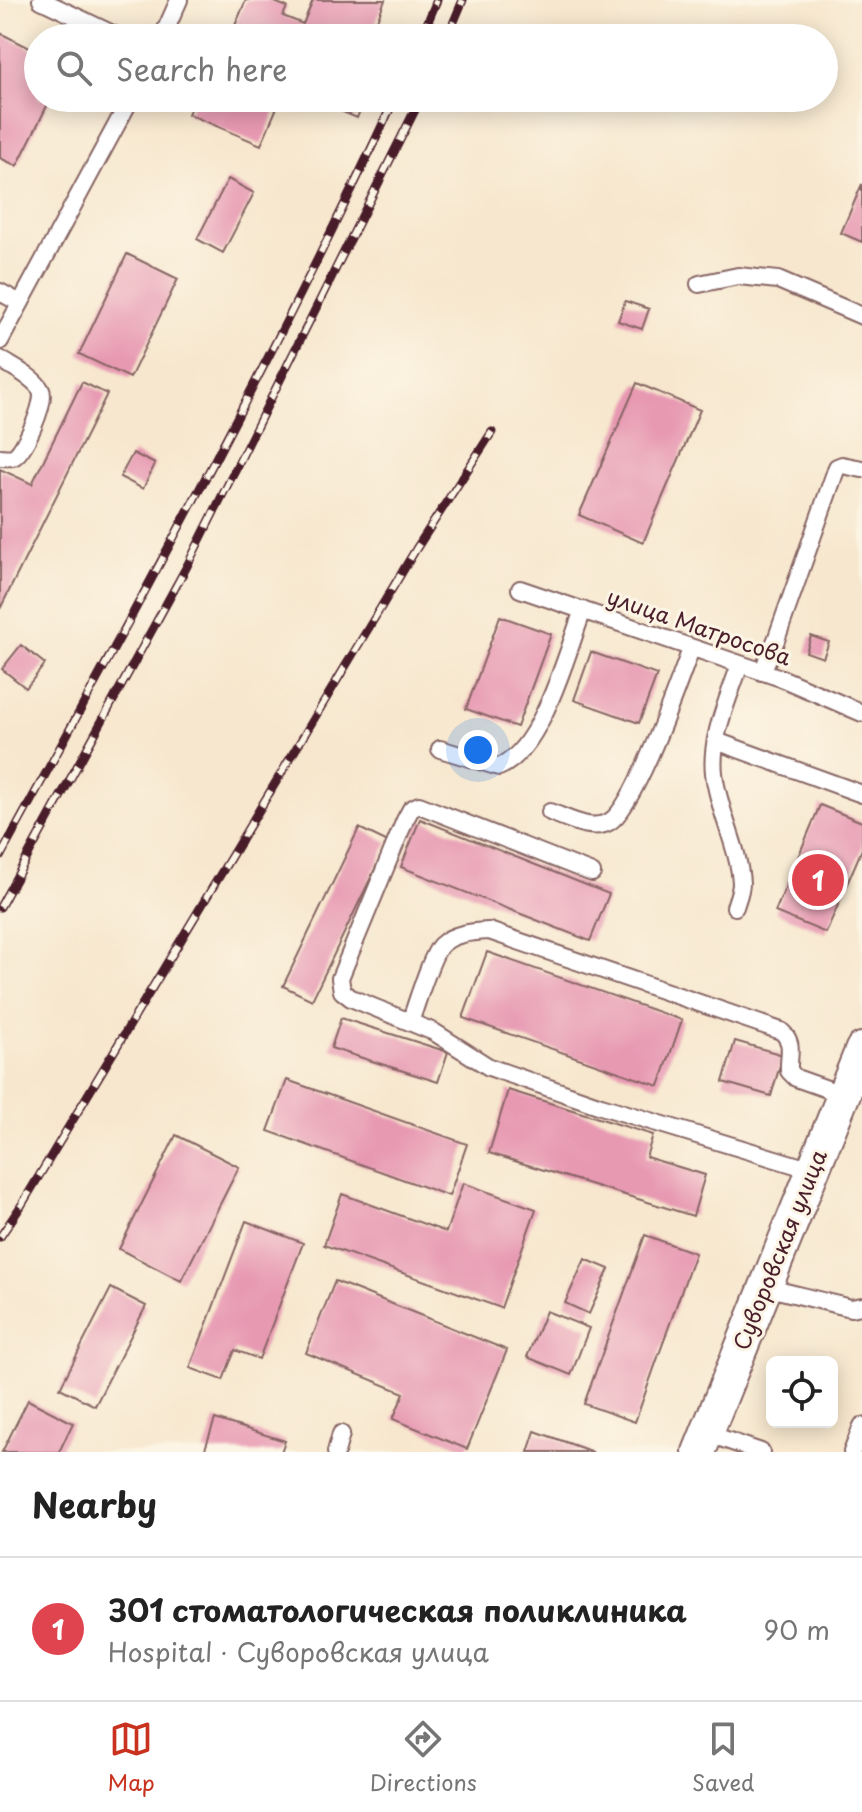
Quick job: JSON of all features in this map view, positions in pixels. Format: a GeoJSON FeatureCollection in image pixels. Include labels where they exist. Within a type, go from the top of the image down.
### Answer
{"type":"FeatureCollection","features":[{"type":"Feature","properties":{"kind":"street","name":"Суворовская улица"},"geometry":{"type":"LineString","coordinates":[[703,1442],[862,1049]]}},
{"type":"Feature","properties":{"kind":"lane"},"geometry":{"type":"LineString","coordinates":[[41,0],[92,24]]}},
{"type":"Feature","properties":{"kind":"lane"},"geometry":{"type":"LineString","coordinates":[[168,24],[179,0]]}},
{"type":"Feature","properties":{"kind":"lane"},"geometry":{"type":"LineString","coordinates":[[0,341],[123,112]]}},
{"type":"Feature","properties":{"kind":"lane"},"geometry":{"type":"LineString","coordinates":[[699,284],[738,276],[778,280],[862,316]]}},
{"type":"Feature","properties":{"kind":"lane"},"geometry":{"type":"LineString","coordinates":[[0,292],[20,303]]}},
{"type":"Feature","properties":{"kind":"lane"},"geometry":{"type":"LineString","coordinates":[[0,359],[34,381],[42,391],[44,402],[21,451],[14,457],[0,457]]}},
{"type":"Feature","properties":{"kind":"lane"},"geometry":{"type":"LineString","coordinates":[[762,672],[837,467],[862,469]]}},
{"type":"Feature","properties":{"kind":"lane","name":"улица Матросова"},"geometry":{"type":"LineString","coordinates":[[520,589],[740,664],[862,713]]}},
{"type":"Feature","properties":{"kind":"lane"},"geometry":{"type":"LineString","coordinates":[[440,749],[499,767],[514,759],[545,713],[583,610]]}},
{"type":"Feature","properties":{"kind":"lane"},"geometry":{"type":"LineString","coordinates":[[550,812],[593,827],[610,822],[629,798],[691,649]]}},
{"type":"Feature","properties":{"kind":"lane"},"geometry":{"type":"LineString","coordinates":[[735,907],[741,885],[737,861],[719,805],[713,770],[716,741],[740,664]]}},
{"type":"Feature","properties":{"kind":"lane"},"geometry":{"type":"LineString","coordinates":[[716,741],[862,794]]}},
{"type":"Feature","properties":{"kind":"lane"},"geometry":{"type":"LineString","coordinates":[[592,873],[419,805],[411,809],[340,978],[342,991],[351,998],[434,1032],[489,1067],[601,1106],[812,1170]]}},
{"type":"Feature","properties":{"kind":"lane"},"geometry":{"type":"LineString","coordinates":[[410,1022],[438,947],[450,938],[489,931],[781,1031],[791,1045],[789,1071],[796,1078],[844,1095]]}},
{"type":"Feature","properties":{"kind":"lane"},"geometry":{"type":"LineString","coordinates":[[765,1287],[851,1308],[862,1306]]}},
{"type":"Feature","properties":{"kind":"lane"},"geometry":{"type":"LineString","coordinates":[[852,1452],[862,1426]]}},
{"type":"Feature","properties":{"kind":"lane"},"geometry":{"type":"LineString","coordinates":[[336,1452],[341,1434]]}},
{"type":"Feature","properties":{"kind":"lane"},"geometry":{"type":"LineString","coordinates":[[703,1442],[761,1452]]}},
{"type":"Feature","properties":{"kind":"building"},"geometry":{"type":"Polygon","coordinates":[[[246,0],[270,0],[287,7],[283,16],[303,24],[236,24],[246,0]]]}},
{"type":"Feature","properties":{"kind":"building"},"geometry":{"type":"Polygon","coordinates":[[[313,0],[385,0],[376,23],[379,24],[303,24],[313,0]]]}},
{"type":"Feature","properties":{"kind":"building"},"geometry":{"type":"Polygon","coordinates":[[[0,33],[24,45],[24,112],[44,112],[17,166],[0,158],[0,33]]]}},
{"type":"Feature","properties":{"kind":"building"},"geometry":{"type":"Polygon","coordinates":[[[189,112],[275,112],[261,145],[189,112]]]}},
{"type":"Feature","properties":{"kind":"building"},"geometry":{"type":"Polygon","coordinates":[[[343,112],[359,112],[357,118],[343,112]]]}},
{"type":"Feature","properties":{"kind":"building"},"geometry":{"type":"Polygon","coordinates":[[[228,179],[254,193],[223,253],[197,239],[228,179]]]}},
{"type":"Feature","properties":{"kind":"building"},"geometry":{"type":"Polygon","coordinates":[[[862,184],[862,242],[841,233],[862,184]]]}},
{"type":"Feature","properties":{"kind":"building"},"geometry":{"type":"Polygon","coordinates":[[[127,254],[178,279],[130,378],[79,354],[127,254]]]}},
{"type":"Feature","properties":{"kind":"building"},"geometry":{"type":"Polygon","coordinates":[[[625,301],[649,309],[642,329],[618,321],[625,301]]]}},
{"type":"Feature","properties":{"kind":"building"},"geometry":{"type":"Polygon","coordinates":[[[82,382],[107,394],[0,609],[0,469],[32,484],[82,382]]]}},
{"type":"Feature","properties":{"kind":"building"},"geometry":{"type":"Polygon","coordinates":[[[637,383],[700,410],[643,543],[579,515],[637,383]]]}},
{"type":"Feature","properties":{"kind":"building"},"geometry":{"type":"Polygon","coordinates":[[[133,453],[155,464],[143,489],[120,477],[133,453]]]}},
{"type":"Feature","properties":{"kind":"building"},"geometry":{"type":"Polygon","coordinates":[[[500,616],[551,634],[517,727],[466,709],[500,616]]]}},
{"type":"Feature","properties":{"kind":"building"},"geometry":{"type":"Polygon","coordinates":[[[811,636],[829,642],[823,658],[806,652],[811,636]]]}},
{"type":"Feature","properties":{"kind":"building"},"geometry":{"type":"Polygon","coordinates":[[[21,645],[45,664],[26,688],[2,669],[21,645]]]}},
{"type":"Feature","properties":{"kind":"building"},"geometry":{"type":"Polygon","coordinates":[[[591,652],[657,675],[639,723],[574,700],[591,652]]]}},
{"type":"Feature","properties":{"kind":"building"},"geometry":{"type":"Polygon","coordinates":[[[820,805],[862,822],[862,849],[826,933],[775,912],[820,805]]]}},
{"type":"Feature","properties":{"kind":"building"},"geometry":{"type":"Polygon","coordinates":[[[420,819],[609,894],[590,941],[401,867],[420,819]]]}},
{"type":"Feature","properties":{"kind":"building"},"geometry":{"type":"Polygon","coordinates":[[[359,828],[388,842],[312,1000],[283,986],[359,828]]]}},
{"type":"Feature","properties":{"kind":"building"},"geometry":{"type":"Polygon","coordinates":[[[487,952],[682,1020],[659,1086],[463,1018],[487,952]]]}},
{"type":"Feature","properties":{"kind":"building"},"geometry":{"type":"Polygon","coordinates":[[[341,1018],[448,1052],[438,1082],[331,1048],[341,1018]]]}},
{"type":"Feature","properties":{"kind":"building"},"geometry":{"type":"Polygon","coordinates":[[[735,1041],[783,1055],[771,1096],[723,1082],[735,1041]]]}},
{"type":"Feature","properties":{"kind":"building"},"geometry":{"type":"Polygon","coordinates":[[[287,1080],[467,1144],[449,1196],[268,1131],[287,1080]]]}},
{"type":"Feature","properties":{"kind":"building"},"geometry":{"type":"Polygon","coordinates":[[[508,1090],[653,1135],[646,1157],[705,1175],[693,1216],[489,1153],[508,1090]]]}},
{"type":"Feature","properties":{"kind":"building"},"geometry":{"type":"Polygon","coordinates":[[[176,1135],[239,1167],[181,1281],[119,1249],[176,1135]]]}},
{"type":"Feature","properties":{"kind":"building"},"geometry":{"type":"Polygon","coordinates":[[[463,1183],[536,1209],[501,1308],[324,1245],[342,1194],[446,1232],[463,1183]]]}},
{"type":"Feature","properties":{"kind":"building"},"geometry":{"type":"Polygon","coordinates":[[[246,1221],[303,1243],[259,1359],[235,1350],[223,1380],[190,1368],[246,1221]]]}},
{"type":"Feature","properties":{"kind":"building"},"geometry":{"type":"Polygon","coordinates":[[[645,1235],[695,1253],[635,1422],[584,1404],[645,1235]]]}},
{"type":"Feature","properties":{"kind":"building"},"geometry":{"type":"Polygon","coordinates":[[[585,1259],[609,1269],[589,1314],[565,1303],[585,1259]]]}},
{"type":"Feature","properties":{"kind":"building"},"geometry":{"type":"Polygon","coordinates":[[[335,1281],[507,1350],[467,1449],[393,1419],[404,1393],[306,1353],[335,1281]]]}},
{"type":"Feature","properties":{"kind":"building"},"geometry":{"type":"Polygon","coordinates":[[[111,1288],[146,1306],[95,1406],[60,1388],[111,1288]]]}},
{"type":"Feature","properties":{"kind":"building"},"geometry":{"type":"Polygon","coordinates":[[[546,1311],[589,1328],[571,1375],[527,1357],[546,1311]]]}},
{"type":"Feature","properties":{"kind":"building"},"geometry":{"type":"Polygon","coordinates":[[[28,1400],[73,1423],[59,1452],[2,1452],[28,1400]]]}},
{"type":"Feature","properties":{"kind":"building"},"geometry":{"type":"Polygon","coordinates":[[[215,1419],[285,1441],[281,1452],[204,1452],[215,1419]]]}},
{"type":"Feature","properties":{"kind":"building"},"geometry":{"type":"Polygon","coordinates":[[[535,1431],[593,1452],[528,1452],[535,1431]]]}},
{"type":"Feature","properties":{"kind":"railway"},"geometry":{"type":"LineString","coordinates":[[427,24],[437,0]]}},
{"type":"Feature","properties":{"kind":"railway"},"geometry":{"type":"LineString","coordinates":[[453,24],[463,0]]}},
{"type":"Feature","properties":{"kind":"railway"},"geometry":{"type":"LineString","coordinates":[[0,857],[253,386],[388,112]]}},
{"type":"Feature","properties":{"kind":"railway"},"geometry":{"type":"LineString","coordinates":[[0,907],[187,566],[414,112]]}},
{"type":"Feature","properties":{"kind":"railway"},"geometry":{"type":"LineString","coordinates":[[0,1237],[416,549],[492,432]]}},
{"type":"Feature","properties":{"kind":"place","name":"301 стоматологическая поликлиника"},"geometry":{"type":"Point","coordinates":[818,880]}}]}
